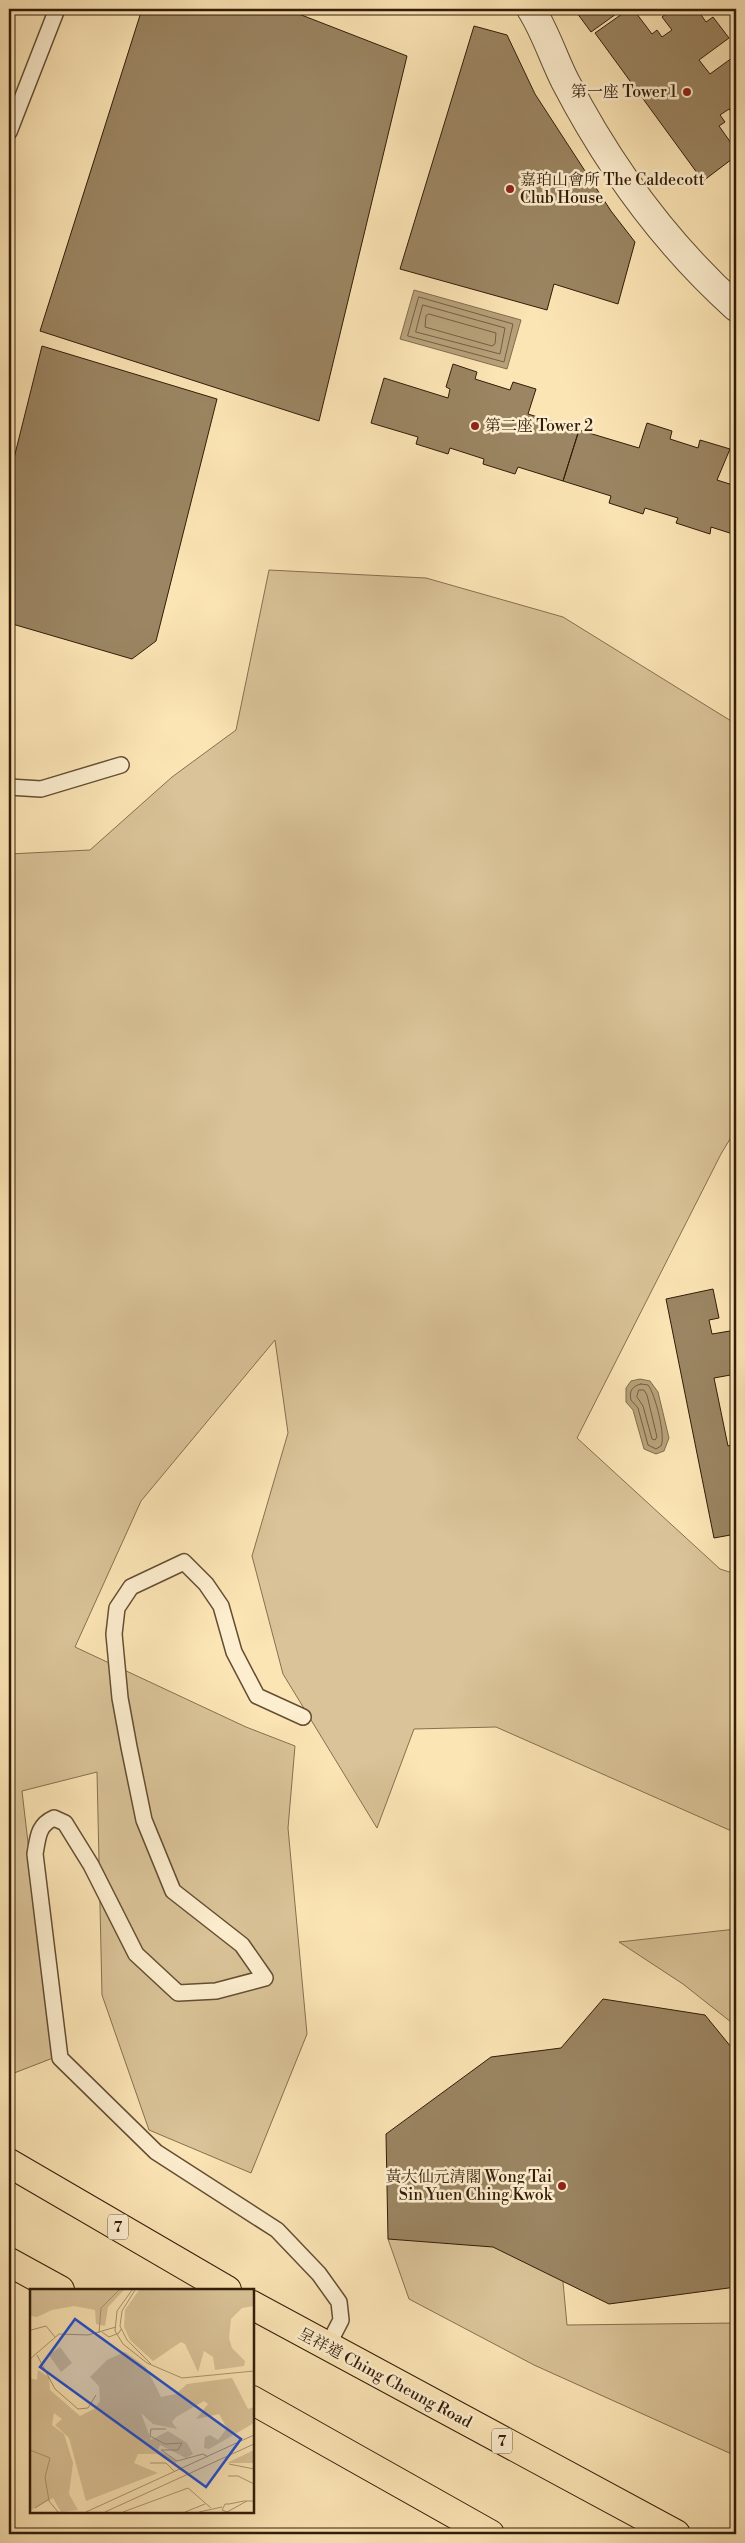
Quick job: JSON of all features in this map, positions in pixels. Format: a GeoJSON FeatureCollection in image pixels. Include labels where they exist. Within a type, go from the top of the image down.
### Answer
{"type":"FeatureCollection","features":[{"type":"Feature","properties":{"kind":"highway","name":"7"},"geometry":{"type":"LineString","coordinates":[[9,2163],[225,2289]]}},
{"type":"Feature","properties":{"kind":"highway"},"geometry":{"type":"LineString","coordinates":[[9,2262],[58,2289]]}},
{"type":"Feature","properties":{"kind":"highway","name":"呈祥道 Ching Cheung Road"},"geometry":{"type":"LineString","coordinates":[[254,2306],[676,2534]]}},
{"type":"Feature","properties":{"kind":"highway"},"geometry":{"type":"LineString","coordinates":[[254,2401],[484,2531]]}},
{"type":"Feature","properties":{"kind":"street"},"geometry":{"type":"LineString","coordinates":[[530,9],[565,80],[598,138],[635,194],[677,246],[736,307]]}},
{"type":"Feature","properties":{"kind":"lane"},"geometry":{"type":"LineString","coordinates":[[9,132],[57,9]]}},
{"type":"Feature","properties":{"kind":"lane"},"geometry":{"type":"LineString","coordinates":[[9,787],[42,789],[121,765]]}},
{"type":"Feature","properties":{"kind":"lane"},"geometry":{"type":"LineString","coordinates":[[303,1717],[257,1696],[234,1652],[221,1606],[206,1584],[184,1562],[131,1587],[117,1608],[114,1634],[120,1698],[144,1820],[173,1891],[242,1946],[266,1978],[216,1991],[178,1993],[136,1954],[91,1865],[65,1823],[54,1818],[46,1822],[39,1829],[35,1854],[60,2058],[156,2152],[277,2230],[319,2274],[339,2302],[341,2320],[327,2347]]}},
{"type":"Feature","properties":{"kind":"shaded area"},"geometry":{"type":"Polygon","coordinates":[[[269,570],[426,578],[563,617],[736,724],[736,1129],[721,1154],[577,1438],[720,1569],[736,1574],[736,1833],[496,1727],[414,1729],[377,1828],[283,1674],[252,1556],[288,1433],[275,1340],[141,1501],[75,1647],[246,1727],[295,1746],[288,1828],[307,2034],[251,2173],[149,2130],[102,1995],[97,1772],[22,1791],[53,2058],[9,2075],[9,854],[90,850],[172,777],[236,730],[269,570]]]}},
{"type":"Feature","properties":{"kind":"shaded area"},"geometry":{"type":"Polygon","coordinates":[[[736,1929],[736,2026],[683,1984],[619,1942],[736,1929]]]}},
{"type":"Feature","properties":{"kind":"shaded area"},"geometry":{"type":"Polygon","coordinates":[[[556,2206],[567,2325],[736,2323],[736,2456],[534,2365],[409,2299],[388,2239],[556,2206]]]}},
{"type":"Feature","properties":{"kind":"water"},"geometry":{"type":"Polygon","coordinates":[[[414,290],[521,320],[507,369],[400,339],[414,290]]]}},
{"type":"Feature","properties":{"kind":"water"},"geometry":{"type":"Polygon","coordinates":[[[640,1379],[650,1381],[658,1392],[669,1438],[664,1451],[656,1454],[644,1449],[633,1410],[626,1402],[626,1388],[631,1381],[640,1379]]]}},
{"type":"Feature","properties":{"kind":"building"},"geometry":{"type":"Polygon","coordinates":[[[142,9],[286,9],[407,56],[319,421],[40,331],[142,9]]]}},
{"type":"Feature","properties":{"kind":"building"},"geometry":{"type":"Polygon","coordinates":[[[574,9],[623,9],[591,32],[574,9]]]}},
{"type":"Feature","properties":{"kind":"building","name":"第一座 Tower 1"},"geometry":{"type":"Polygon","coordinates":[[[629,9],[633,9],[652,34],[657,30],[662,37],[672,30],[662,17],[667,13],[664,9],[697,9],[706,22],[713,17],[729,38],[699,60],[710,74],[736,55],[736,119],[729,109],[720,115],[725,122],[719,126],[736,150],[736,156],[703,181],[595,33],[629,9]]]}},
{"type":"Feature","properties":{"kind":"building","name":"嘉珀山會所 The Caldecott Club House"},"geometry":{"type":"Polygon","coordinates":[[[474,26],[507,35],[535,94],[611,211],[635,242],[618,304],[554,284],[547,310],[400,269],[474,26]]]}},
{"type":"Feature","properties":{"kind":"building"},"geometry":{"type":"Polygon","coordinates":[[[42,346],[217,399],[156,641],[132,659],[9,623],[9,478],[42,346]]]}},
{"type":"Feature","properties":{"kind":"building","name":"第二座 Tower 2"},"geometry":{"type":"Polygon","coordinates":[[[453,364],[477,372],[475,379],[510,390],[513,382],[536,389],[528,414],[579,430],[563,481],[518,467],[515,474],[483,464],[484,459],[450,448],[448,454],[416,444],[418,437],[371,423],[384,378],[448,398],[450,389],[446,387],[453,364]]]}},
{"type":"Feature","properties":{"kind":"building"},"geometry":{"type":"Polygon","coordinates":[[[647,423],[672,431],[670,439],[698,448],[700,440],[730,449],[717,480],[736,486],[736,535],[711,527],[710,534],[676,523],[678,518],[645,508],[643,514],[609,503],[611,496],[563,481],[579,430],[639,448],[647,423]]]}},
{"type":"Feature","properties":{"kind":"building"},"geometry":{"type":"Polygon","coordinates":[[[713,1289],[719,1318],[709,1320],[712,1334],[736,1330],[736,1374],[714,1378],[728,1446],[736,1444],[736,1534],[714,1538],[666,1299],[713,1289]]]}},
{"type":"Feature","properties":{"kind":"building","name":"黃大仙元清閣 Wong Tai Sin Yuen Ching Kwok"},"geometry":{"type":"Polygon","coordinates":[[[603,1999],[705,2015],[736,2053],[736,2287],[609,2304],[493,2247],[388,2239],[386,2134],[491,2057],[561,2048],[603,1999]]]}},
{"type":"Feature","properties":{"kind":"place","name":"第一座 Tower 1"},"geometry":{"type":"Point","coordinates":[687,92]}},
{"type":"Feature","properties":{"kind":"place","name":"嘉珀山會所 The Caldecott Club House"},"geometry":{"type":"Point","coordinates":[510,189]}},
{"type":"Feature","properties":{"kind":"place","name":"第二座 Tower 2"},"geometry":{"type":"Point","coordinates":[475,426]}},
{"type":"Feature","properties":{"kind":"place","name":"黃大仙元清閣 Wong Tai Sin Yuen Ching Kwok"},"geometry":{"type":"Point","coordinates":[562,2186]}}]}
